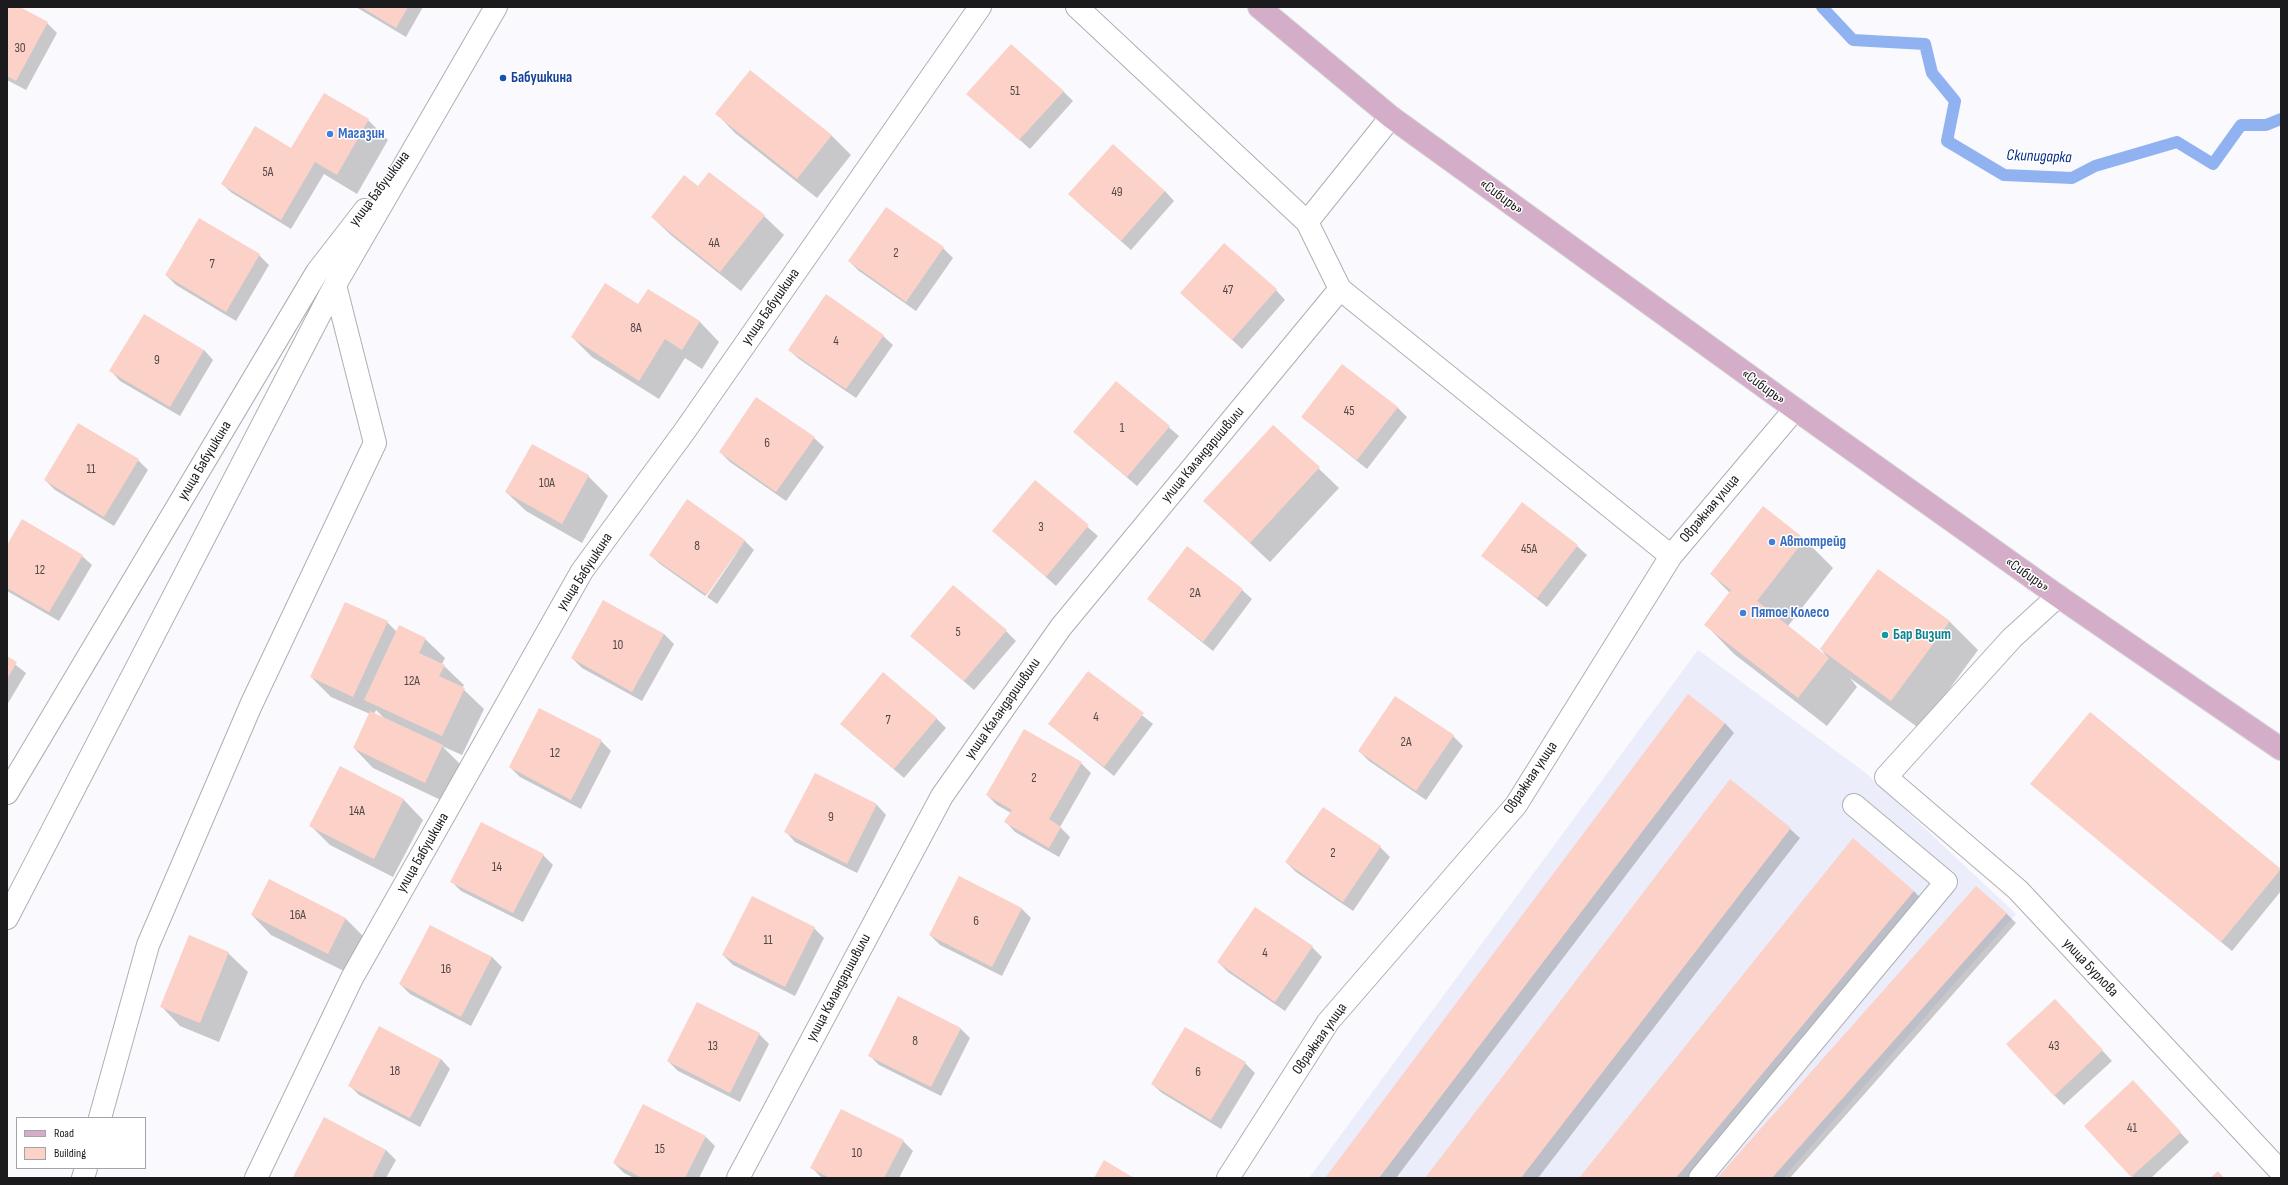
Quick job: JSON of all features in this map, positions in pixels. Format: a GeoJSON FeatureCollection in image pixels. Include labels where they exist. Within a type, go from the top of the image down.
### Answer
{"type":"FeatureCollection","features":[{"type":"Feature","properties":{"kind":"main road","name":"«Сибирь»"},"geometry":{"type":"LineString","coordinates":[[1259,7],[1391,117],[1795,410],[2058,596],[2281,749]]}},
{"type":"Feature","properties":{"kind":"street"},"geometry":{"type":"LineString","coordinates":[[7,918],[335,285],[496,7]]}},
{"type":"Feature","properties":{"kind":"street","name":"улица Бабушкина"},"geometry":{"type":"LineString","coordinates":[[256,1178],[352,978],[582,571],[684,432],[980,7]]}},
{"type":"Feature","properties":{"kind":"street"},"geometry":{"type":"LineString","coordinates":[[1077,7],[1307,222],[1340,289],[1671,556]]}},
{"type":"Feature","properties":{"kind":"street"},"geometry":{"type":"LineString","coordinates":[[1307,222],[1391,117]]}},
{"type":"Feature","properties":{"kind":"street","name":"улица Бабушкина"},"geometry":{"type":"LineString","coordinates":[[7,793],[317,272],[419,139]]}},
{"type":"Feature","properties":{"kind":"street"},"geometry":{"type":"LineString","coordinates":[[100,1117],[148,945],[251,705],[375,443],[335,285]]}},
{"type":"Feature","properties":{"kind":"street","name":"улица Каландаришвили"},"geometry":{"type":"LineString","coordinates":[[738,1178],[942,796],[1061,627],[1340,289]]}},
{"type":"Feature","properties":{"kind":"street","name":"Овражная улица"},"geometry":{"type":"LineString","coordinates":[[1228,1178],[1328,1022],[1516,805],[1671,556],[1795,410]]}},
{"type":"Feature","properties":{"kind":"street","name":"улица Бурлова"},"geometry":{"type":"LineString","coordinates":[[2058,596],[2012,638],[1886,778],[2018,890],[2281,1172]]}},
{"type":"Feature","properties":{"kind":"street"},"geometry":{"type":"LineString","coordinates":[[1700,1178],[1946,882],[1854,805]]}},
{"type":"Feature","properties":{"kind":"shaded area"},"geometry":{"type":"Polygon","coordinates":[[[1698,650],[1866,773],[2016,914],[1783,1178],[1309,1178],[1698,650]]]}},
{"type":"Feature","properties":{"kind":"building"},"geometry":{"type":"Polygon","coordinates":[[[7,7],[20,7],[48,22],[16,81],[7,76],[7,7]]]}},
{"type":"Feature","properties":{"kind":"building"},"geometry":{"type":"Polygon","coordinates":[[[361,7],[408,7],[396,28],[361,7]]]}},
{"type":"Feature","properties":{"kind":"building"},"geometry":{"type":"Polygon","coordinates":[[[1011,44],[1064,91],[1019,140],[966,94],[1011,44]]]}},
{"type":"Feature","properties":{"kind":"building"},"geometry":{"type":"Polygon","coordinates":[[[750,70],[832,135],[797,179],[715,114],[750,70]]]}},
{"type":"Feature","properties":{"kind":"building"},"geometry":{"type":"Polygon","coordinates":[[[324,93],[369,119],[337,175],[315,162],[281,220],[221,184],[255,126],[291,148],[324,93]]]}},
{"type":"Feature","properties":{"kind":"building"},"geometry":{"type":"Polygon","coordinates":[[[1113,144],[1165,191],[1121,241],[1068,194],[1113,144]]]}},
{"type":"Feature","properties":{"kind":"building"},"geometry":{"type":"Polygon","coordinates":[[[709,172],[765,215],[720,272],[651,217],[684,175],[698,186],[709,172]]]}},
{"type":"Feature","properties":{"kind":"building"},"geometry":{"type":"Polygon","coordinates":[[[886,207],[944,247],[906,302],[848,261],[886,207]]]}},
{"type":"Feature","properties":{"kind":"building"},"geometry":{"type":"Polygon","coordinates":[[[199,218],[260,254],[226,312],[165,275],[199,218]]]}},
{"type":"Feature","properties":{"kind":"building"},"geometry":{"type":"Polygon","coordinates":[[[1224,243],[1277,289],[1232,340],[1180,293],[1224,243]]]}},
{"type":"Feature","properties":{"kind":"building"},"geometry":{"type":"Polygon","coordinates":[[[605,283],[638,304],[648,289],[700,321],[682,350],[665,339],[639,381],[571,337],[605,283]]]}},
{"type":"Feature","properties":{"kind":"building"},"geometry":{"type":"Polygon","coordinates":[[[826,294],[884,335],[846,389],[788,350],[826,294]]]}},
{"type":"Feature","properties":{"kind":"building"},"geometry":{"type":"Polygon","coordinates":[[[144,314],[204,350],[170,407],[109,371],[144,314]]]}},
{"type":"Feature","properties":{"kind":"building"},"geometry":{"type":"Polygon","coordinates":[[[1342,364],[1398,407],[1357,460],[1301,417],[1342,364]]]}},
{"type":"Feature","properties":{"kind":"building"},"geometry":{"type":"Polygon","coordinates":[[[1116,381],[1170,426],[1127,477],[1073,432],[1116,381]]]}},
{"type":"Feature","properties":{"kind":"building"},"geometry":{"type":"Polygon","coordinates":[[[756,397],[815,437],[776,492],[719,452],[756,397]]]}},
{"type":"Feature","properties":{"kind":"building"},"geometry":{"type":"Polygon","coordinates":[[[78,423],[139,459],[104,517],[44,480],[78,423]]]}},
{"type":"Feature","properties":{"kind":"building"},"geometry":{"type":"Polygon","coordinates":[[[1273,425],[1320,467],[1250,543],[1203,501],[1273,425]]]}},
{"type":"Feature","properties":{"kind":"building"},"geometry":{"type":"Polygon","coordinates":[[[532,444],[589,475],[562,524],[505,492],[532,444]]]}},
{"type":"Feature","properties":{"kind":"building"},"geometry":{"type":"Polygon","coordinates":[[[1035,480],[1089,525],[1046,577],[992,531],[1035,480]]]}},
{"type":"Feature","properties":{"kind":"building"},"geometry":{"type":"Polygon","coordinates":[[[687,499],[745,540],[707,595],[649,555],[687,499]]]}},
{"type":"Feature","properties":{"kind":"building"},"geometry":{"type":"Polygon","coordinates":[[[1522,502],[1578,545],[1537,598],[1481,556],[1522,502]]]}},
{"type":"Feature","properties":{"kind":"building","name":"Пятое Колесо"},"geometry":{"type":"Polygon","coordinates":[[[1763,506],[1805,539],[1757,601],[1829,658],[1798,698],[1704,625],[1731,590],[1710,574],[1763,506]]]}},
{"type":"Feature","properties":{"kind":"building"},"geometry":{"type":"Polygon","coordinates":[[[22,519],[83,555],[49,612],[7,588],[7,545],[22,519]]]}},
{"type":"Feature","properties":{"kind":"building"},"geometry":{"type":"Polygon","coordinates":[[[1187,546],[1243,589],[1203,642],[1147,599],[1187,546]]]}},
{"type":"Feature","properties":{"kind":"building","name":"Бар Визит"},"geometry":{"type":"Polygon","coordinates":[[[1878,569],[1950,621],[1891,701],[1820,649],[1878,569]]]}},
{"type":"Feature","properties":{"kind":"building"},"geometry":{"type":"Polygon","coordinates":[[[953,585],[1007,630],[964,681],[910,636],[953,585]]]}},
{"type":"Feature","properties":{"kind":"building"},"geometry":{"type":"Polygon","coordinates":[[[603,600],[664,634],[632,692],[571,658],[603,600]]]}},
{"type":"Feature","properties":{"kind":"building"},"geometry":{"type":"Polygon","coordinates":[[[345,602],[388,621],[353,697],[310,677],[345,602]]]}},
{"type":"Feature","properties":{"kind":"building"},"geometry":{"type":"Polygon","coordinates":[[[399,625],[426,638],[419,653],[445,665],[439,676],[465,688],[442,736],[364,700],[399,625]]]}},
{"type":"Feature","properties":{"kind":"building"},"geometry":{"type":"Polygon","coordinates":[[[7,656],[17,662],[7,679],[7,656]]]}},
{"type":"Feature","properties":{"kind":"building"},"geometry":{"type":"Polygon","coordinates":[[[1088,671],[1144,713],[1104,767],[1048,724],[1088,671]]]}},
{"type":"Feature","properties":{"kind":"building"},"geometry":{"type":"Polygon","coordinates":[[[883,672],[937,718],[894,769],[840,724],[883,672]]]}},
{"type":"Feature","properties":{"kind":"building"},"geometry":{"type":"Polygon","coordinates":[[[1688,694],[1725,723],[1379,1178],[1325,1178],[1688,694]]]}},
{"type":"Feature","properties":{"kind":"building"},"geometry":{"type":"Polygon","coordinates":[[[1395,696],[1454,735],[1416,791],[1358,751],[1395,696]]]}},
{"type":"Feature","properties":{"kind":"building"},"geometry":{"type":"Polygon","coordinates":[[[539,708],[602,740],[571,800],[509,767],[539,708]]]}},
{"type":"Feature","properties":{"kind":"building"},"geometry":{"type":"Polygon","coordinates":[[[370,711],[443,745],[425,783],[353,748],[370,711]]]}},
{"type":"Feature","properties":{"kind":"building"},"geometry":{"type":"Polygon","coordinates":[[[2090,712],[2281,869],[2221,942],[2030,784],[2090,712]]]}},
{"type":"Feature","properties":{"kind":"building"},"geometry":{"type":"Polygon","coordinates":[[[1024,729],[1082,762],[1049,819],[1061,827],[1049,848],[1004,822],[1012,810],[986,795],[1024,729]]]}},
{"type":"Feature","properties":{"kind":"building"},"geometry":{"type":"Polygon","coordinates":[[[340,766],[404,799],[374,859],[309,826],[340,766]]]}},
{"type":"Feature","properties":{"kind":"building"},"geometry":{"type":"Polygon","coordinates":[[[815,773],[877,804],[847,864],[784,832],[815,773]]]}},
{"type":"Feature","properties":{"kind":"building"},"geometry":{"type":"Polygon","coordinates":[[[1730,779],[1791,828],[1521,1178],[1425,1178],[1730,779]]]}},
{"type":"Feature","properties":{"kind":"building"},"geometry":{"type":"Polygon","coordinates":[[[1323,807],[1381,846],[1343,902],[1285,862],[1323,807]]]}},
{"type":"Feature","properties":{"kind":"building"},"geometry":{"type":"Polygon","coordinates":[[[481,822],[544,854],[513,913],[450,882],[481,822]]]}},
{"type":"Feature","properties":{"kind":"building"},"geometry":{"type":"Polygon","coordinates":[[[1853,838],[1914,891],[1676,1178],[1579,1178],[1853,838]]]}},
{"type":"Feature","properties":{"kind":"building"},"geometry":{"type":"Polygon","coordinates":[[[959,876],[1022,908],[992,967],[929,935],[959,876]]]}},
{"type":"Feature","properties":{"kind":"building"},"geometry":{"type":"Polygon","coordinates":[[[269,879],[346,918],[328,954],[251,915],[269,879]]]}},
{"type":"Feature","properties":{"kind":"building"},"geometry":{"type":"Polygon","coordinates":[[[1976,886],[2007,913],[1772,1178],[1717,1178],[1976,886]]]}},
{"type":"Feature","properties":{"kind":"building"},"geometry":{"type":"Polygon","coordinates":[[[752,896],[815,927],[785,987],[722,955],[752,896]]]}},
{"type":"Feature","properties":{"kind":"building"},"geometry":{"type":"Polygon","coordinates":[[[1255,907],[1313,946],[1275,1002],[1217,962],[1255,907]]]}},
{"type":"Feature","properties":{"kind":"building"},"geometry":{"type":"Polygon","coordinates":[[[430,925],[492,957],[461,1017],[399,984],[430,925]]]}},
{"type":"Feature","properties":{"kind":"building"},"geometry":{"type":"Polygon","coordinates":[[[189,935],[229,952],[200,1023],[160,1007],[189,935]]]}},
{"type":"Feature","properties":{"kind":"building"},"geometry":{"type":"Polygon","coordinates":[[[898,996],[961,1028],[931,1087],[868,1056],[898,996]]]}},
{"type":"Feature","properties":{"kind":"building"},"geometry":{"type":"Polygon","coordinates":[[[2055,999],[2103,1050],[2054,1096],[2006,1044],[2055,999]]]}},
{"type":"Feature","properties":{"kind":"building"},"geometry":{"type":"Polygon","coordinates":[[[697,1002],[760,1033],[730,1093],[667,1061],[697,1002]]]}},
{"type":"Feature","properties":{"kind":"building"},"geometry":{"type":"Polygon","coordinates":[[[379,1026],[441,1059],[410,1118],[348,1086],[379,1026]]]}},
{"type":"Feature","properties":{"kind":"building"},"geometry":{"type":"Polygon","coordinates":[[[1185,1027],[1246,1062],[1211,1120],[1151,1084],[1185,1027]]]}},
{"type":"Feature","properties":{"kind":"building"},"geometry":{"type":"Polygon","coordinates":[[[2133,1080],[2181,1132],[2131,1177],[2084,1126],[2133,1080]]]}},
{"type":"Feature","properties":{"kind":"building"},"geometry":{"type":"Polygon","coordinates":[[[643,1104],[706,1136],[685,1178],[642,1178],[613,1163],[643,1104]]]}},
{"type":"Feature","properties":{"kind":"building"},"geometry":{"type":"Polygon","coordinates":[[[841,1109],[904,1140],[884,1178],[830,1178],[810,1168],[841,1109]]]}},
{"type":"Feature","properties":{"kind":"building"},"geometry":{"type":"Polygon","coordinates":[[[324,1117],[386,1150],[372,1178],[293,1177],[324,1117]]]}},
{"type":"Feature","properties":{"kind":"building"},"geometry":{"type":"Polygon","coordinates":[[[1104,1160],[1134,1178],[1094,1178],[1104,1160]]]}},
{"type":"Feature","properties":{"kind":"building"},"geometry":{"type":"Polygon","coordinates":[[[2218,1171],[2224,1178],[2210,1178],[2218,1171]]]}},
{"type":"Feature","properties":{"kind":"waterway","name":"Скипидарка"},"geometry":{"type":"LineString","coordinates":[[1822,7],[1853,40],[1925,44],[1932,73],[1955,101],[1947,141],[2004,175],[2072,178],[2095,166],[2177,142],[2213,164],[2241,125],[2266,125],[2281,119]]}},
{"type":"Feature","properties":{"kind":"place","name":"Бабушкина"},"geometry":{"type":"Point","coordinates":[503,78]}},
{"type":"Feature","properties":{"kind":"place","name":"Магазин"},"geometry":{"type":"Point","coordinates":[330,134]}},
{"type":"Feature","properties":{"kind":"place","name":"Автотрейд"},"geometry":{"type":"Point","coordinates":[1772,542]}},
{"type":"Feature","properties":{"kind":"place","name":"Пятое Колесо"},"geometry":{"type":"Point","coordinates":[1743,613]}},
{"type":"Feature","properties":{"kind":"place","name":"Бар Визит"},"geometry":{"type":"Point","coordinates":[1885,635]}}]}
